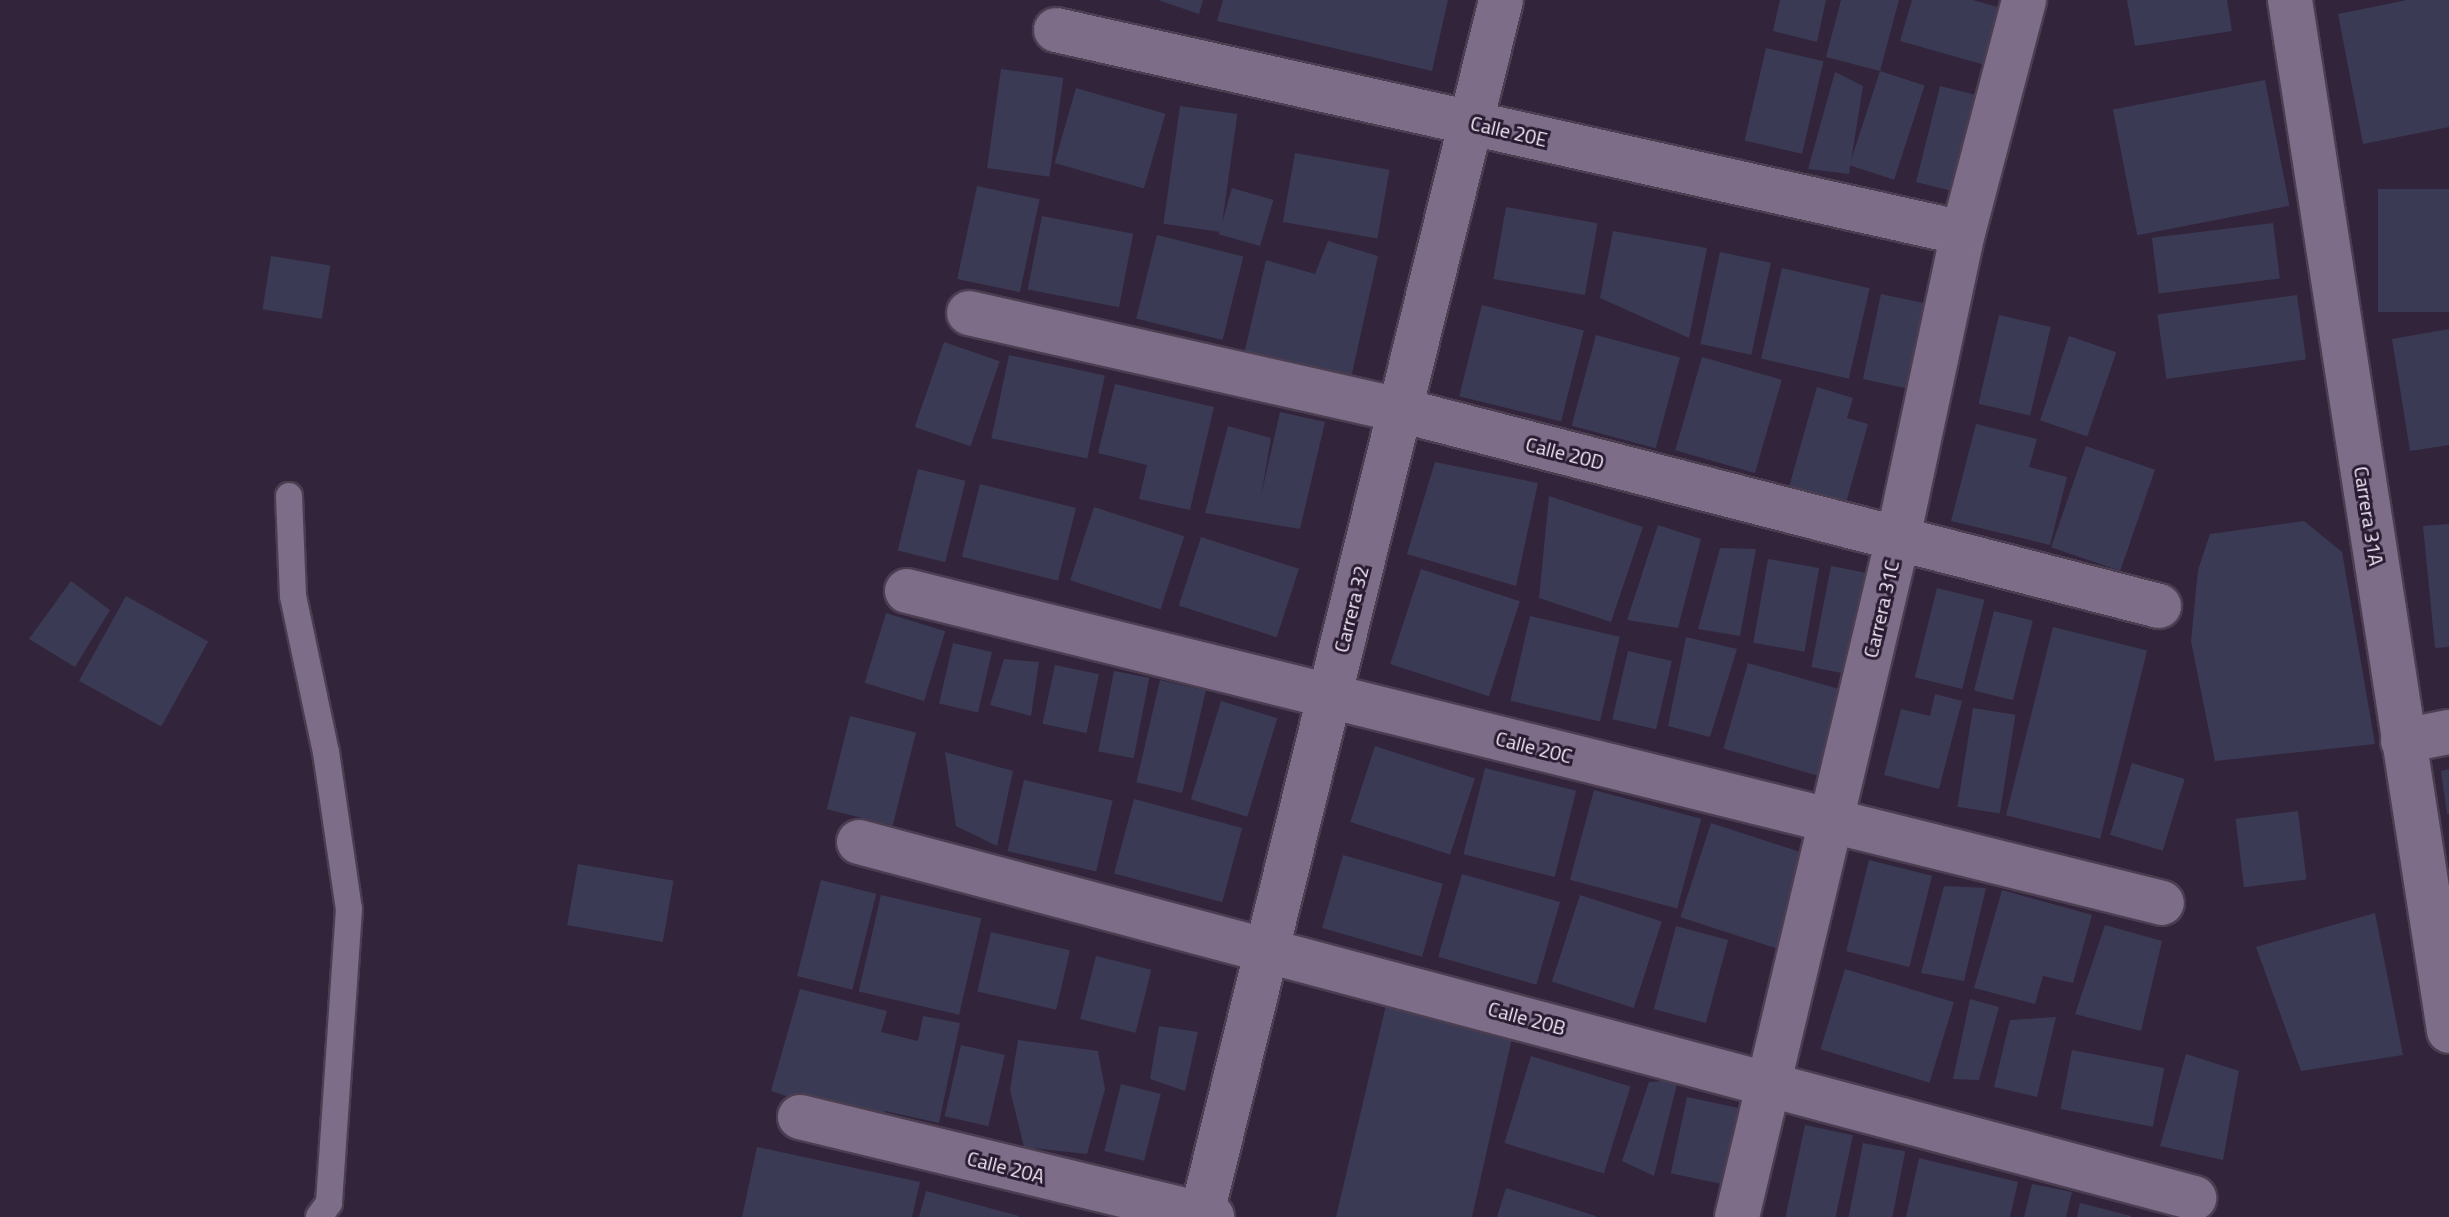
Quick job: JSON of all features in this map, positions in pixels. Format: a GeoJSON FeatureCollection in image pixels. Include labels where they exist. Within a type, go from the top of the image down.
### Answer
{"type":"FeatureCollection","features":[{"type":"Feature","properties":{"kind":"street","name":"Carrera 32"},"geometry":{"type":"LineString","coordinates":[[1205,1216],[1267,947],[1501,0]]}},
{"type":"Feature","properties":{"kind":"street","name":"Carrera 31C"},"geometry":{"type":"LineString","coordinates":[[1737,1217],[1898,538],[1963,233],[2024,0]]}},
{"type":"Feature","properties":{"kind":"street","name":"Carrera 31A"},"geometry":{"type":"LineString","coordinates":[[2290,0],[2449,1031]]}},
{"type":"Feature","properties":{"kind":"street","name":"Calle 20E"},"geometry":{"type":"LineString","coordinates":[[1056,30],[1963,233]]}},
{"type":"Feature","properties":{"kind":"street","name":"Calle 20D"},"geometry":{"type":"LineString","coordinates":[[969,313],[1400,410],[2159,606]]}},
{"type":"Feature","properties":{"kind":"street","name":"Calle 20C"},"geometry":{"type":"LineString","coordinates":[[907,591],[2162,903]]}},
{"type":"Feature","properties":{"kind":"street"},"geometry":{"type":"LineString","coordinates":[[2403,741],[2449,732]]}},
{"type":"Feature","properties":{"kind":"street","name":"Calle 20B"},"geometry":{"type":"LineString","coordinates":[[859,842],[1267,947],[2194,1198]]}},
{"type":"Feature","properties":{"kind":"street","name":"Calle 20A"},"geometry":{"type":"LineString","coordinates":[[800,1117],[1205,1216]]}},
{"type":"Feature","properties":{"kind":"lane"},"geometry":{"type":"LineString","coordinates":[[289,496],[293,596],[326,752],[349,909],[329,1203],[319,1217]]}},
{"type":"Feature","properties":{"kind":"building"},"geometry":{"type":"Polygon","coordinates":[[[1158,0],[1203,0],[1199,14],[1158,0]]]}},
{"type":"Feature","properties":{"kind":"building"},"geometry":{"type":"Polygon","coordinates":[[[1223,0],[1448,0],[1432,71],[1217,21],[1223,0]]]}},
{"type":"Feature","properties":{"kind":"building"},"geometry":{"type":"Polygon","coordinates":[[[1780,0],[1826,0],[1817,42],[1773,31],[1780,0]]]}},
{"type":"Feature","properties":{"kind":"building"},"geometry":{"type":"Polygon","coordinates":[[[1841,0],[1899,0],[1880,71],[1826,57],[1841,0]]]}},
{"type":"Feature","properties":{"kind":"building"},"geometry":{"type":"Polygon","coordinates":[[[1912,0],[1973,0],[2008,10],[1992,67],[1900,41],[1912,0]]]}},
{"type":"Feature","properties":{"kind":"building"},"geometry":{"type":"Polygon","coordinates":[[[2127,0],[2227,0],[2232,31],[2135,46],[2127,0]]]}},
{"type":"Feature","properties":{"kind":"building"},"geometry":{"type":"Polygon","coordinates":[[[2407,0],[2449,0],[2449,127],[2363,144],[2338,14],[2407,0]]]}},
{"type":"Feature","properties":{"kind":"building"},"geometry":{"type":"Polygon","coordinates":[[[1766,48],[1823,61],[1802,154],[1745,141],[1766,48]]]}},
{"type":"Feature","properties":{"kind":"building"},"geometry":{"type":"Polygon","coordinates":[[[1001,69],[1063,78],[1049,177],[987,168],[1001,69]]]}},
{"type":"Feature","properties":{"kind":"building"},"geometry":{"type":"Polygon","coordinates":[[[1880,71],[1925,86],[1894,180],[1849,165],[1880,71]]]}},
{"type":"Feature","properties":{"kind":"building"},"geometry":{"type":"Polygon","coordinates":[[[1835,72],[1863,86],[1849,174],[1808,169],[1835,72]]]}},
{"type":"Feature","properties":{"kind":"building"},"geometry":{"type":"Polygon","coordinates":[[[2265,80],[2289,206],[2137,235],[2113,110],[2265,80]]]}},
{"type":"Feature","properties":{"kind":"building"},"geometry":{"type":"Polygon","coordinates":[[[1940,86],[1996,100],[1972,196],[1916,182],[1940,86]]]}},
{"type":"Feature","properties":{"kind":"building"},"geometry":{"type":"Polygon","coordinates":[[[1076,88],[1165,114],[1144,189],[1055,163],[1076,88]]]}},
{"type":"Feature","properties":{"kind":"building"},"geometry":{"type":"Polygon","coordinates":[[[1180,106],[1237,114],[1221,232],[1163,224],[1180,106]]]}},
{"type":"Feature","properties":{"kind":"building"},"geometry":{"type":"Polygon","coordinates":[[[1295,153],[1390,170],[1377,239],[1283,222],[1295,153]]]}},
{"type":"Feature","properties":{"kind":"building"},"geometry":{"type":"Polygon","coordinates":[[[977,186],[1040,199],[1020,292],[957,279],[977,186]]]}},
{"type":"Feature","properties":{"kind":"building"},"geometry":{"type":"Polygon","coordinates":[[[1232,188],[1273,200],[1260,246],[1219,234],[1232,188]]]}},
{"type":"Feature","properties":{"kind":"building"},"geometry":{"type":"Polygon","coordinates":[[[2378,189],[2449,189],[2449,312],[2378,312],[2378,189]]]}},
{"type":"Feature","properties":{"kind":"building"},"geometry":{"type":"Polygon","coordinates":[[[1506,207],[1598,223],[1585,295],[1493,279],[1506,207]]]}},
{"type":"Feature","properties":{"kind":"building"},"geometry":{"type":"Polygon","coordinates":[[[1042,216],[1133,234],[1119,307],[1028,290],[1042,216]]]}},
{"type":"Feature","properties":{"kind":"building"},"geometry":{"type":"Polygon","coordinates":[[[2273,223],[2280,279],[2159,293],[2152,238],[2273,223]]]}},
{"type":"Feature","properties":{"kind":"building"},"geometry":{"type":"Polygon","coordinates":[[[1613,231],[1707,248],[1689,338],[1600,298],[1613,231]]]}},
{"type":"Feature","properties":{"kind":"building"},"geometry":{"type":"Polygon","coordinates":[[[1157,235],[1243,257],[1223,340],[1136,318],[1157,235]]]}},
{"type":"Feature","properties":{"kind":"building"},"geometry":{"type":"Polygon","coordinates":[[[1328,241],[1378,256],[1351,378],[1244,354],[1266,260],[1315,274],[1328,241]]]}},
{"type":"Feature","properties":{"kind":"building"},"geometry":{"type":"Polygon","coordinates":[[[1720,252],[1771,263],[1751,355],[1700,344],[1720,252]]]}},
{"type":"Feature","properties":{"kind":"building"},"geometry":{"type":"Polygon","coordinates":[[[271,256],[330,265],[322,319],[263,309],[271,256]]]}},
{"type":"Feature","properties":{"kind":"building"},"geometry":{"type":"Polygon","coordinates":[[[1782,268],[1870,288],[1849,379],[1761,359],[1782,268]]]}},
{"type":"Feature","properties":{"kind":"building"},"geometry":{"type":"Polygon","coordinates":[[[1881,294],[1937,306],[1919,391],[1863,379],[1881,294]]]}},
{"type":"Feature","properties":{"kind":"building"},"geometry":{"type":"Polygon","coordinates":[[[2297,295],[2306,359],[2166,379],[2157,315],[2297,295]]]}},
{"type":"Feature","properties":{"kind":"building"},"geometry":{"type":"Polygon","coordinates":[[[1482,305],[1584,330],[1561,422],[1459,396],[1482,305]]]}},
{"type":"Feature","properties":{"kind":"building"},"geometry":{"type":"Polygon","coordinates":[[[1999,315],[2051,327],[2030,416],[1979,404],[1999,315]]]}},
{"type":"Feature","properties":{"kind":"building"},"geometry":{"type":"Polygon","coordinates":[[[2449,329],[2449,445],[2410,451],[2392,339],[2449,329]]]}},
{"type":"Feature","properties":{"kind":"building"},"geometry":{"type":"Polygon","coordinates":[[[1596,335],[1680,358],[1656,448],[1572,426],[1596,335]]]}},
{"type":"Feature","properties":{"kind":"building"},"geometry":{"type":"Polygon","coordinates":[[[2069,336],[2116,352],[2087,436],[2040,420],[2069,336]]]}},
{"type":"Feature","properties":{"kind":"building"},"geometry":{"type":"Polygon","coordinates":[[[944,342],[1000,361],[970,446],[915,427],[944,342]]]}},
{"type":"Feature","properties":{"kind":"building"},"geometry":{"type":"Polygon","coordinates":[[[1009,355],[1105,375],[1087,459],[991,438],[1009,355]]]}},
{"type":"Feature","properties":{"kind":"building"},"geometry":{"type":"Polygon","coordinates":[[[1702,357],[1782,380],[1755,473],[1675,450],[1702,357]]]}},
{"type":"Feature","properties":{"kind":"building"},"geometry":{"type":"Polygon","coordinates":[[[1115,384],[1214,407],[1190,510],[1139,499],[1147,465],[1098,453],[1115,384]]]}},
{"type":"Feature","properties":{"kind":"building"},"geometry":{"type":"Polygon","coordinates":[[[1817,387],[1853,398],[1847,418],[1868,424],[1846,503],[1789,487],[1817,387]]]}},
{"type":"Feature","properties":{"kind":"building"},"geometry":{"type":"Polygon","coordinates":[[[1280,412],[1325,422],[1300,529],[1205,513],[1228,426],[1271,438],[1261,496],[1280,412]]]}},
{"type":"Feature","properties":{"kind":"building"},"geometry":{"type":"Polygon","coordinates":[[[1976,424],[2037,439],[2029,467],[2067,477],[2050,545],[1951,521],[1976,424]]]}},
{"type":"Feature","properties":{"kind":"building"},"geometry":{"type":"Polygon","coordinates":[[[2086,446],[2155,470],[2120,571],[2051,547],[2086,446]]]}},
{"type":"Feature","properties":{"kind":"building"},"geometry":{"type":"Polygon","coordinates":[[[1435,462],[1538,483],[1516,586],[1407,554],[1435,462]]]}},
{"type":"Feature","properties":{"kind":"building"},"geometry":{"type":"Polygon","coordinates":[[[918,469],[966,481],[945,562],[898,551],[918,469]]]}},
{"type":"Feature","properties":{"kind":"building"},"geometry":{"type":"Polygon","coordinates":[[[980,484],[1076,508],[1058,581],[962,557],[980,484]]]}},
{"type":"Feature","properties":{"kind":"building"},"geometry":{"type":"Polygon","coordinates":[[[1549,496],[1643,527],[1611,622],[1539,598],[1549,496]]]}},
{"type":"Feature","properties":{"kind":"building"},"geometry":{"type":"Polygon","coordinates":[[[1094,507],[1184,536],[1161,610],[1070,580],[1094,507]]]}},
{"type":"Feature","properties":{"kind":"building"},"geometry":{"type":"Polygon","coordinates":[[[2304,521],[2342,552],[2375,744],[2215,761],[2191,641],[2198,570],[2210,534],[2304,521]]]}},
{"type":"Feature","properties":{"kind":"building"},"geometry":{"type":"Polygon","coordinates":[[[2449,524],[2449,647],[2435,648],[2423,526],[2449,524]]]}},
{"type":"Feature","properties":{"kind":"building"},"geometry":{"type":"Polygon","coordinates":[[[1658,525],[1701,539],[1678,628],[1627,620],[1658,525]]]}},
{"type":"Feature","properties":{"kind":"building"},"geometry":{"type":"Polygon","coordinates":[[[1201,537],[1299,569],[1277,637],[1179,605],[1201,537]]]}},
{"type":"Feature","properties":{"kind":"building"},"geometry":{"type":"Polygon","coordinates":[[[1720,548],[1756,549],[1740,636],[1698,629],[1720,548]]]}},
{"type":"Feature","properties":{"kind":"building"},"geometry":{"type":"Polygon","coordinates":[[[1768,559],[1819,568],[1804,652],[1753,643],[1768,559]]]}},
{"type":"Feature","properties":{"kind":"building"},"geometry":{"type":"Polygon","coordinates":[[[1831,566],[1876,575],[1857,676],[1811,667],[1831,566]]]}},
{"type":"Feature","properties":{"kind":"building"},"geometry":{"type":"Polygon","coordinates":[[[1421,569],[1520,601],[1489,696],[1390,664],[1421,569]]]}},
{"type":"Feature","properties":{"kind":"building"},"geometry":{"type":"Polygon","coordinates":[[[71,581],[110,610],[75,667],[29,639],[71,581]]]}},
{"type":"Feature","properties":{"kind":"building"},"geometry":{"type":"Polygon","coordinates":[[[1937,588],[1985,600],[1962,689],[1915,677],[1937,588]]]}},
{"type":"Feature","properties":{"kind":"building"},"geometry":{"type":"Polygon","coordinates":[[[126,596],[208,642],[161,726],[79,681],[126,596]]]}},
{"type":"Feature","properties":{"kind":"building"},"geometry":{"type":"Polygon","coordinates":[[[1994,611],[2033,621],[2013,700],[1974,691],[1994,611]]]}},
{"type":"Feature","properties":{"kind":"building"},"geometry":{"type":"Polygon","coordinates":[[[886,613],[945,631],[924,701],[865,683],[886,613]]]}},
{"type":"Feature","properties":{"kind":"building"},"geometry":{"type":"Polygon","coordinates":[[[1530,616],[1620,637],[1600,721],[1510,701],[1530,616]]]}},
{"type":"Feature","properties":{"kind":"building"},"geometry":{"type":"Polygon","coordinates":[[[2053,627],[2147,650],[2100,839],[2006,815],[2053,627]]]}},
{"type":"Feature","properties":{"kind":"building"},"geometry":{"type":"Polygon","coordinates":[[[1686,637],[1737,649],[1710,737],[1668,726],[1686,637]]]}},
{"type":"Feature","properties":{"kind":"building"},"geometry":{"type":"Polygon","coordinates":[[[953,643],[992,652],[978,712],[939,703],[953,643]]]}},
{"type":"Feature","properties":{"kind":"building"},"geometry":{"type":"Polygon","coordinates":[[[1628,651],[1672,661],[1656,729],[1612,719],[1628,651]]]}},
{"type":"Feature","properties":{"kind":"building"},"geometry":{"type":"Polygon","coordinates":[[[1004,659],[1039,662],[1031,716],[990,705],[1004,659]]]}},
{"type":"Feature","properties":{"kind":"building"},"geometry":{"type":"Polygon","coordinates":[[[1748,663],[1845,691],[1821,776],[1723,749],[1748,663]]]}},
{"type":"Feature","properties":{"kind":"building"},"geometry":{"type":"Polygon","coordinates":[[[1055,665],[1099,674],[1087,733],[1043,724],[1055,665]]]}},
{"type":"Feature","properties":{"kind":"building"},"geometry":{"type":"Polygon","coordinates":[[[1114,671],[1149,678],[1134,758],[1098,751],[1114,671]]]}},
{"type":"Feature","properties":{"kind":"building"},"geometry":{"type":"Polygon","coordinates":[[[1160,680],[1206,691],[1182,793],[1136,782],[1160,680]]]}},
{"type":"Feature","properties":{"kind":"building"},"geometry":{"type":"Polygon","coordinates":[[[1935,694],[1962,701],[1939,789],[1884,775],[1901,709],[1930,716],[1935,694]]]}},
{"type":"Feature","properties":{"kind":"building"},"geometry":{"type":"Polygon","coordinates":[[[1221,701],[1277,718],[1247,817],[1191,799],[1221,701]]]}},
{"type":"Feature","properties":{"kind":"building"},"geometry":{"type":"Polygon","coordinates":[[[1973,708],[2015,715],[2000,813],[1957,807],[1973,708]]]}},
{"type":"Feature","properties":{"kind":"building"},"geometry":{"type":"Polygon","coordinates":[[[850,716],[916,732],[893,826],[827,809],[850,716]]]}},
{"type":"Feature","properties":{"kind":"building"},"geometry":{"type":"Polygon","coordinates":[[[1375,746],[1475,778],[1450,855],[1350,822],[1375,746]]]}},
{"type":"Feature","properties":{"kind":"building"},"geometry":{"type":"Polygon","coordinates":[[[945,752],[1013,771],[997,846],[956,826],[945,752]]]}},
{"type":"Feature","properties":{"kind":"building"},"geometry":{"type":"Polygon","coordinates":[[[2132,763],[2185,779],[2163,851],[2110,835],[2132,763]]]}},
{"type":"Feature","properties":{"kind":"building"},"geometry":{"type":"Polygon","coordinates":[[[1485,768],[1576,791],[1555,877],[1463,854],[1485,768]]]}},
{"type":"Feature","properties":{"kind":"building"},"geometry":{"type":"Polygon","coordinates":[[[2449,769],[2449,814],[2447,814],[2441,771],[2449,769]]]}},
{"type":"Feature","properties":{"kind":"building"},"geometry":{"type":"Polygon","coordinates":[[[1024,780],[1113,800],[1096,872],[1008,851],[1024,780]]]}},
{"type":"Feature","properties":{"kind":"building"},"geometry":{"type":"Polygon","coordinates":[[[1594,790],[1701,819],[1677,909],[1570,880],[1594,790]]]}},
{"type":"Feature","properties":{"kind":"building"},"geometry":{"type":"Polygon","coordinates":[[[1134,799],[1242,828],[1222,902],[1114,873],[1134,799]]]}},
{"type":"Feature","properties":{"kind":"building"},"geometry":{"type":"Polygon","coordinates":[[[2298,811],[2306,879],[2244,887],[2235,819],[2298,811]]]}},
{"type":"Feature","properties":{"kind":"building"},"geometry":{"type":"Polygon","coordinates":[[[1711,823],[1812,856],[1781,950],[1680,917],[1711,823]]]}},
{"type":"Feature","properties":{"kind":"building"},"geometry":{"type":"Polygon","coordinates":[[[1343,855],[1443,884],[1422,957],[1322,928],[1343,855]]]}},
{"type":"Feature","properties":{"kind":"building"},"geometry":{"type":"Polygon","coordinates":[[[1869,860],[1932,876],[1909,967],[1846,951],[1869,860]]]}},
{"type":"Feature","properties":{"kind":"building"},"geometry":{"type":"Polygon","coordinates":[[[578,864],[674,881],[663,942],[567,925],[578,864]]]}},
{"type":"Feature","properties":{"kind":"building"},"geometry":{"type":"Polygon","coordinates":[[[1462,874],[1560,902],[1536,985],[1438,957],[1462,874]]]}},
{"type":"Feature","properties":{"kind":"building"},"geometry":{"type":"Polygon","coordinates":[[[821,880],[876,894],[852,990],[797,976],[821,880]]]}},
{"type":"Feature","properties":{"kind":"building"},"geometry":{"type":"Polygon","coordinates":[[[1944,886],[1986,888],[1964,981],[1921,973],[1944,886]]]}},
{"type":"Feature","properties":{"kind":"building"},"geometry":{"type":"Polygon","coordinates":[[[2002,890],[2092,915],[2073,983],[2043,976],[2035,1004],[1974,988],[2002,890]]]}},
{"type":"Feature","properties":{"kind":"building"},"geometry":{"type":"Polygon","coordinates":[[[881,895],[981,918],[959,1015],[859,991],[881,895]]]}},
{"type":"Feature","properties":{"kind":"building"},"geometry":{"type":"Polygon","coordinates":[[[1580,895],[1662,922],[1634,1008],[1552,982],[1580,895]]]}},
{"type":"Feature","properties":{"kind":"building"},"geometry":{"type":"Polygon","coordinates":[[[2375,913],[2403,1055],[2301,1071],[2256,947],[2375,913]]]}},
{"type":"Feature","properties":{"kind":"building"},"geometry":{"type":"Polygon","coordinates":[[[2105,925],[2162,941],[2141,1031],[2075,1014],[2105,925]]]}},
{"type":"Feature","properties":{"kind":"building"},"geometry":{"type":"Polygon","coordinates":[[[1676,926],[1728,940],[1706,1023],[1654,1009],[1676,926]]]}},
{"type":"Feature","properties":{"kind":"building"},"geometry":{"type":"Polygon","coordinates":[[[991,932],[1070,950],[1056,1010],[977,991],[991,932]]]}},
{"type":"Feature","properties":{"kind":"building"},"geometry":{"type":"Polygon","coordinates":[[[1096,956],[1151,970],[1136,1033],[1080,1019],[1096,956]]]}},
{"type":"Feature","properties":{"kind":"building"},"geometry":{"type":"Polygon","coordinates":[[[1845,969],[1954,1002],[1929,1083],[1820,1049],[1845,969]]]}},
{"type":"Feature","properties":{"kind":"building"},"geometry":{"type":"Polygon","coordinates":[[[800,989],[887,1011],[881,1032],[918,1041],[923,1016],[960,1023],[939,1123],[885,1111],[878,1126],[771,1091],[800,989]]]}},
{"type":"Feature","properties":{"kind":"building"},"geometry":{"type":"Polygon","coordinates":[[[1970,999],[1999,1007],[1979,1080],[1953,1079],[1970,999]]]}},
{"type":"Feature","properties":{"kind":"building"},"geometry":{"type":"Polygon","coordinates":[[[1386,1005],[1512,1038],[1472,1217],[1336,1217],[1386,1005]]]}},
{"type":"Feature","properties":{"kind":"building"},"geometry":{"type":"Polygon","coordinates":[[[2056,1017],[2037,1097],[1994,1087],[2010,1020],[2056,1017]]]}},
{"type":"Feature","properties":{"kind":"building"},"geometry":{"type":"Polygon","coordinates":[[[1159,1026],[1198,1032],[1185,1091],[1150,1079],[1159,1026]]]}},
{"type":"Feature","properties":{"kind":"building"},"geometry":{"type":"Polygon","coordinates":[[[1018,1040],[1098,1051],[1105,1089],[1087,1154],[1024,1147],[1010,1090],[1018,1040]]]}},
{"type":"Feature","properties":{"kind":"building"},"geometry":{"type":"Polygon","coordinates":[[[961,1045],[1005,1055],[988,1126],[945,1116],[961,1045]]]}},
{"type":"Feature","properties":{"kind":"building"},"geometry":{"type":"Polygon","coordinates":[[[2072,1050],[2164,1068],[2153,1127],[2061,1109],[2072,1050]]]}},
{"type":"Feature","properties":{"kind":"building"},"geometry":{"type":"Polygon","coordinates":[[[2186,1054],[2239,1071],[2223,1160],[2160,1146],[2186,1054]]]}},
{"type":"Feature","properties":{"kind":"building"},"geometry":{"type":"Polygon","coordinates":[[[1531,1056],[1630,1086],[1604,1173],[1504,1143],[1531,1056]]]}},
{"type":"Feature","properties":{"kind":"building"},"geometry":{"type":"Polygon","coordinates":[[[1678,1080],[1654,1176],[1622,1161],[1649,1082],[1678,1080]]]}},
{"type":"Feature","properties":{"kind":"building"},"geometry":{"type":"Polygon","coordinates":[[[1121,1084],[1161,1094],[1144,1161],[1104,1151],[1121,1084]]]}},
{"type":"Feature","properties":{"kind":"building"},"geometry":{"type":"Polygon","coordinates":[[[1687,1097],[1739,1108],[1723,1184],[1671,1173],[1687,1097]]]}},
{"type":"Feature","properties":{"kind":"building"},"geometry":{"type":"Polygon","coordinates":[[[1805,1125],[1853,1135],[1836,1217],[1785,1217],[1805,1125]]]}},
{"type":"Feature","properties":{"kind":"building"},"geometry":{"type":"Polygon","coordinates":[[[1863,1143],[1905,1151],[1892,1217],[1849,1217],[1863,1143]]]}},
{"type":"Feature","properties":{"kind":"building"},"geometry":{"type":"Polygon","coordinates":[[[757,1147],[920,1182],[912,1217],[742,1217],[757,1147]]]}},
{"type":"Feature","properties":{"kind":"building"},"geometry":{"type":"Polygon","coordinates":[[[1919,1158],[2018,1182],[2010,1217],[1906,1217],[1919,1158]]]}},
{"type":"Feature","properties":{"kind":"building"},"geometry":{"type":"Polygon","coordinates":[[[2032,1184],[2072,1192],[2066,1217],[2024,1217],[2032,1184]]]}},
{"type":"Feature","properties":{"kind":"building"},"geometry":{"type":"Polygon","coordinates":[[[1506,1188],[1596,1216],[1497,1217],[1506,1188]]]}},
{"type":"Feature","properties":{"kind":"building"},"geometry":{"type":"Polygon","coordinates":[[[926,1191],[1019,1216],[919,1217],[926,1191]]]}},
{"type":"Feature","properties":{"kind":"building"},"geometry":{"type":"Polygon","coordinates":[[[2080,1203],[2131,1216],[2131,1217],[2077,1217],[2080,1203]]]}}]}
